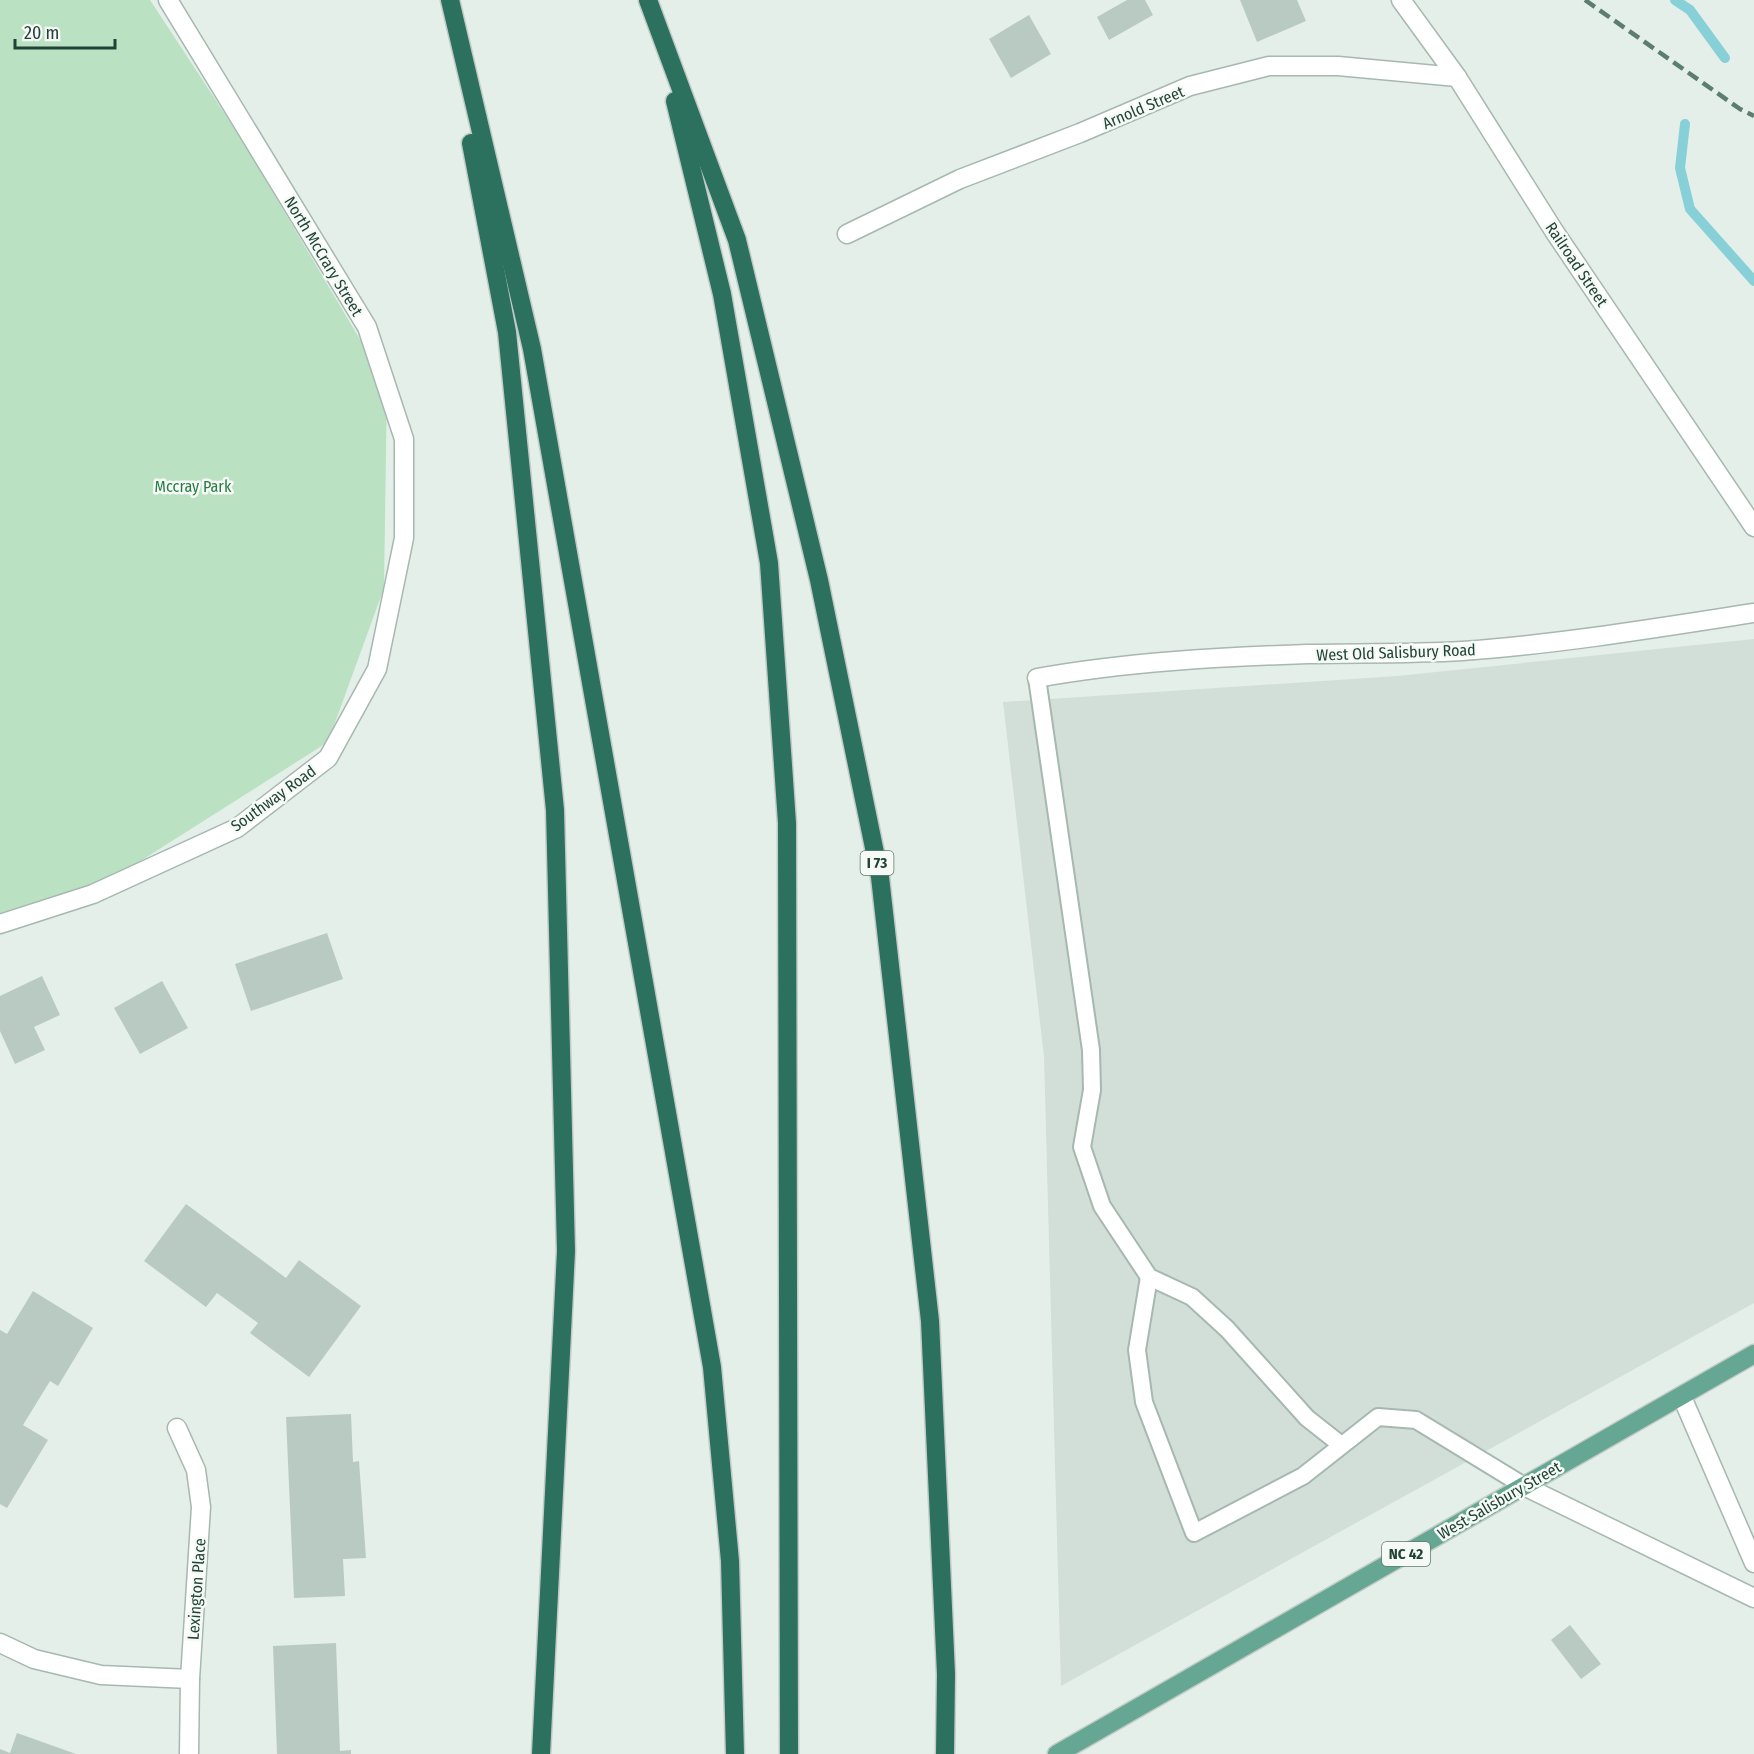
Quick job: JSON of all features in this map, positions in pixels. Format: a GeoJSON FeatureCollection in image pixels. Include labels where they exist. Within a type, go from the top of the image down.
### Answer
{"type":"FeatureCollection","features":[{"type":"Feature","properties":{"kind":"highway"},"geometry":{"type":"LineString","coordinates":[[444,0],[507,332],[555,810],[566,1251],[541,1754]]}},
{"type":"Feature","properties":{"kind":"highway"},"geometry":{"type":"LineString","coordinates":[[450,0],[532,349],[712,1367],[730,1561],[735,1754]]}},
{"type":"Feature","properties":{"kind":"highway","name":"I 73"},"geometry":{"type":"LineString","coordinates":[[648,0],[737,240],[819,580],[880,877],[930,1321],[946,1674],[945,1754]]}},
{"type":"Feature","properties":{"kind":"highway"},"geometry":{"type":"LineString","coordinates":[[655,21],[722,294],[769,563],[787,824],[789,1754]]}},
{"type":"Feature","properties":{"kind":"main road","name":"West Salisbury Street"},"geometry":{"type":"LineString","coordinates":[[1057,1754],[1754,1354]]}},
{"type":"Feature","properties":{"kind":"street","name":"North McCrary Street"},"geometry":{"type":"LineString","coordinates":[[168,0],[367,327],[404,439],[404,538]]}},
{"type":"Feature","properties":{"kind":"street","name":"Railroad Street"},"geometry":{"type":"LineString","coordinates":[[1401,0],[1457,77],[1554,231],[1754,526]]}},
{"type":"Feature","properties":{"kind":"street","name":"Arnold Street"},"geometry":{"type":"LineString","coordinates":[[848,234],[960,179],[1080,133],[1190,87],[1269,66],[1338,66],[1457,77]]}},
{"type":"Feature","properties":{"kind":"street","name":"Southway Road"},"geometry":{"type":"LineString","coordinates":[[0,924],[93,894],[237,828],[328,758],[377,669],[404,538]]}},
{"type":"Feature","properties":{"kind":"street","name":"West Old Salisbury Road"},"geometry":{"type":"LineString","coordinates":[[1037,678],[1075,671],[1176,662],[1304,654],[1461,651],[1567,642],[1754,613]]}},
{"type":"Feature","properties":{"kind":"street"},"geometry":{"type":"LineString","coordinates":[[1682,1396],[1754,1563]]}},
{"type":"Feature","properties":{"kind":"street","name":"Lexington Place"},"geometry":{"type":"LineString","coordinates":[[177,1428],[196,1470],[201,1507],[190,1679],[189,1754]]}},
{"type":"Feature","properties":{"kind":"street"},"geometry":{"type":"LineString","coordinates":[[1524,1486],[1754,1598]]}},
{"type":"Feature","properties":{"kind":"street"},"geometry":{"type":"LineString","coordinates":[[0,1643],[34,1659],[101,1675],[190,1679]]}},
{"type":"Feature","properties":{"kind":"lane"},"geometry":{"type":"LineString","coordinates":[[1037,678],[1091,1050],[1092,1090],[1082,1147],[1102,1206],[1149,1277],[1192,1297],[1227,1329],[1307,1418],[1340,1444]]}},
{"type":"Feature","properties":{"kind":"lane"},"geometry":{"type":"LineString","coordinates":[[1149,1277],[1137,1350],[1144,1402],[1194,1533],[1303,1476],[1340,1444],[1378,1417],[1416,1420],[1524,1486]]}},
{"type":"Feature","properties":{"kind":"shaded area"},"geometry":{"type":"Polygon","coordinates":[[[1754,639],[1754,1303],[1061,1686],[1044,1057],[1003,702],[1397,676],[1754,639]]]}},
{"type":"Feature","properties":{"kind":"green space","name":"Mccray Park"},"geometry":{"type":"Polygon","coordinates":[[[0,0],[150,0],[240,137],[387,385],[384,588],[328,742],[112,879],[0,915],[0,0]]]}},
{"type":"Feature","properties":{"kind":"building"},"geometry":{"type":"Polygon","coordinates":[[[1127,0],[1145,0],[1153,15],[1109,40],[1097,17],[1127,0]]]}},
{"type":"Feature","properties":{"kind":"building"},"geometry":{"type":"Polygon","coordinates":[[[1240,0],[1297,0],[1306,21],[1257,42],[1240,0]]]}},
{"type":"Feature","properties":{"kind":"building"},"geometry":{"type":"Polygon","coordinates":[[[1029,15],[1051,54],[1011,78],[989,39],[1029,15]]]}},
{"type":"Feature","properties":{"kind":"building"},"geometry":{"type":"Polygon","coordinates":[[[327,933],[343,979],[251,1011],[235,964],[327,933]]]}},
{"type":"Feature","properties":{"kind":"building"},"geometry":{"type":"Polygon","coordinates":[[[42,976],[60,1015],[34,1027],[45,1050],[15,1064],[0,1031],[0,996],[42,976]]]}},
{"type":"Feature","properties":{"kind":"building"},"geometry":{"type":"Polygon","coordinates":[[[162,981],[188,1028],[140,1054],[114,1008],[162,981]]]}},
{"type":"Feature","properties":{"kind":"building"},"geometry":{"type":"Polygon","coordinates":[[[186,1204],[286,1278],[299,1260],[361,1306],[309,1377],[250,1333],[258,1323],[217,1293],[206,1307],[144,1261],[186,1204]]]}},
{"type":"Feature","properties":{"kind":"building"},"geometry":{"type":"Polygon","coordinates":[[[33,1291],[93,1328],[58,1386],[50,1381],[23,1425],[48,1440],[7,1508],[0,1504],[0,1330],[7,1334],[33,1291]]]}},
{"type":"Feature","properties":{"kind":"building"},"geometry":{"type":"Polygon","coordinates":[[[351,1414],[353,1462],[359,1461],[366,1558],[343,1559],[345,1596],[294,1598],[286,1417],[351,1414]]]}},
{"type":"Feature","properties":{"kind":"building"},"geometry":{"type":"Polygon","coordinates":[[[1570,1625],[1601,1664],[1581,1679],[1551,1640],[1570,1625]]]}},
{"type":"Feature","properties":{"kind":"building"},"geometry":{"type":"Polygon","coordinates":[[[336,1643],[340,1751],[351,1750],[351,1754],[277,1754],[273,1646],[336,1643]]]}},
{"type":"Feature","properties":{"kind":"building"},"geometry":{"type":"Polygon","coordinates":[[[17,1733],[76,1754],[0,1754],[0,1749],[10,1753],[17,1733]]]}},
{"type":"Feature","properties":{"kind":"waterway"},"geometry":{"type":"LineString","coordinates":[[1675,0],[1690,10],[1725,58]]}},
{"type":"Feature","properties":{"kind":"waterway"},"geometry":{"type":"LineString","coordinates":[[1685,124],[1680,168],[1690,209],[1754,281]]}},
{"type":"Feature","properties":{"kind":"railway"},"geometry":{"type":"LineString","coordinates":[[1585,0],[1740,109],[1754,116]]}}]}
